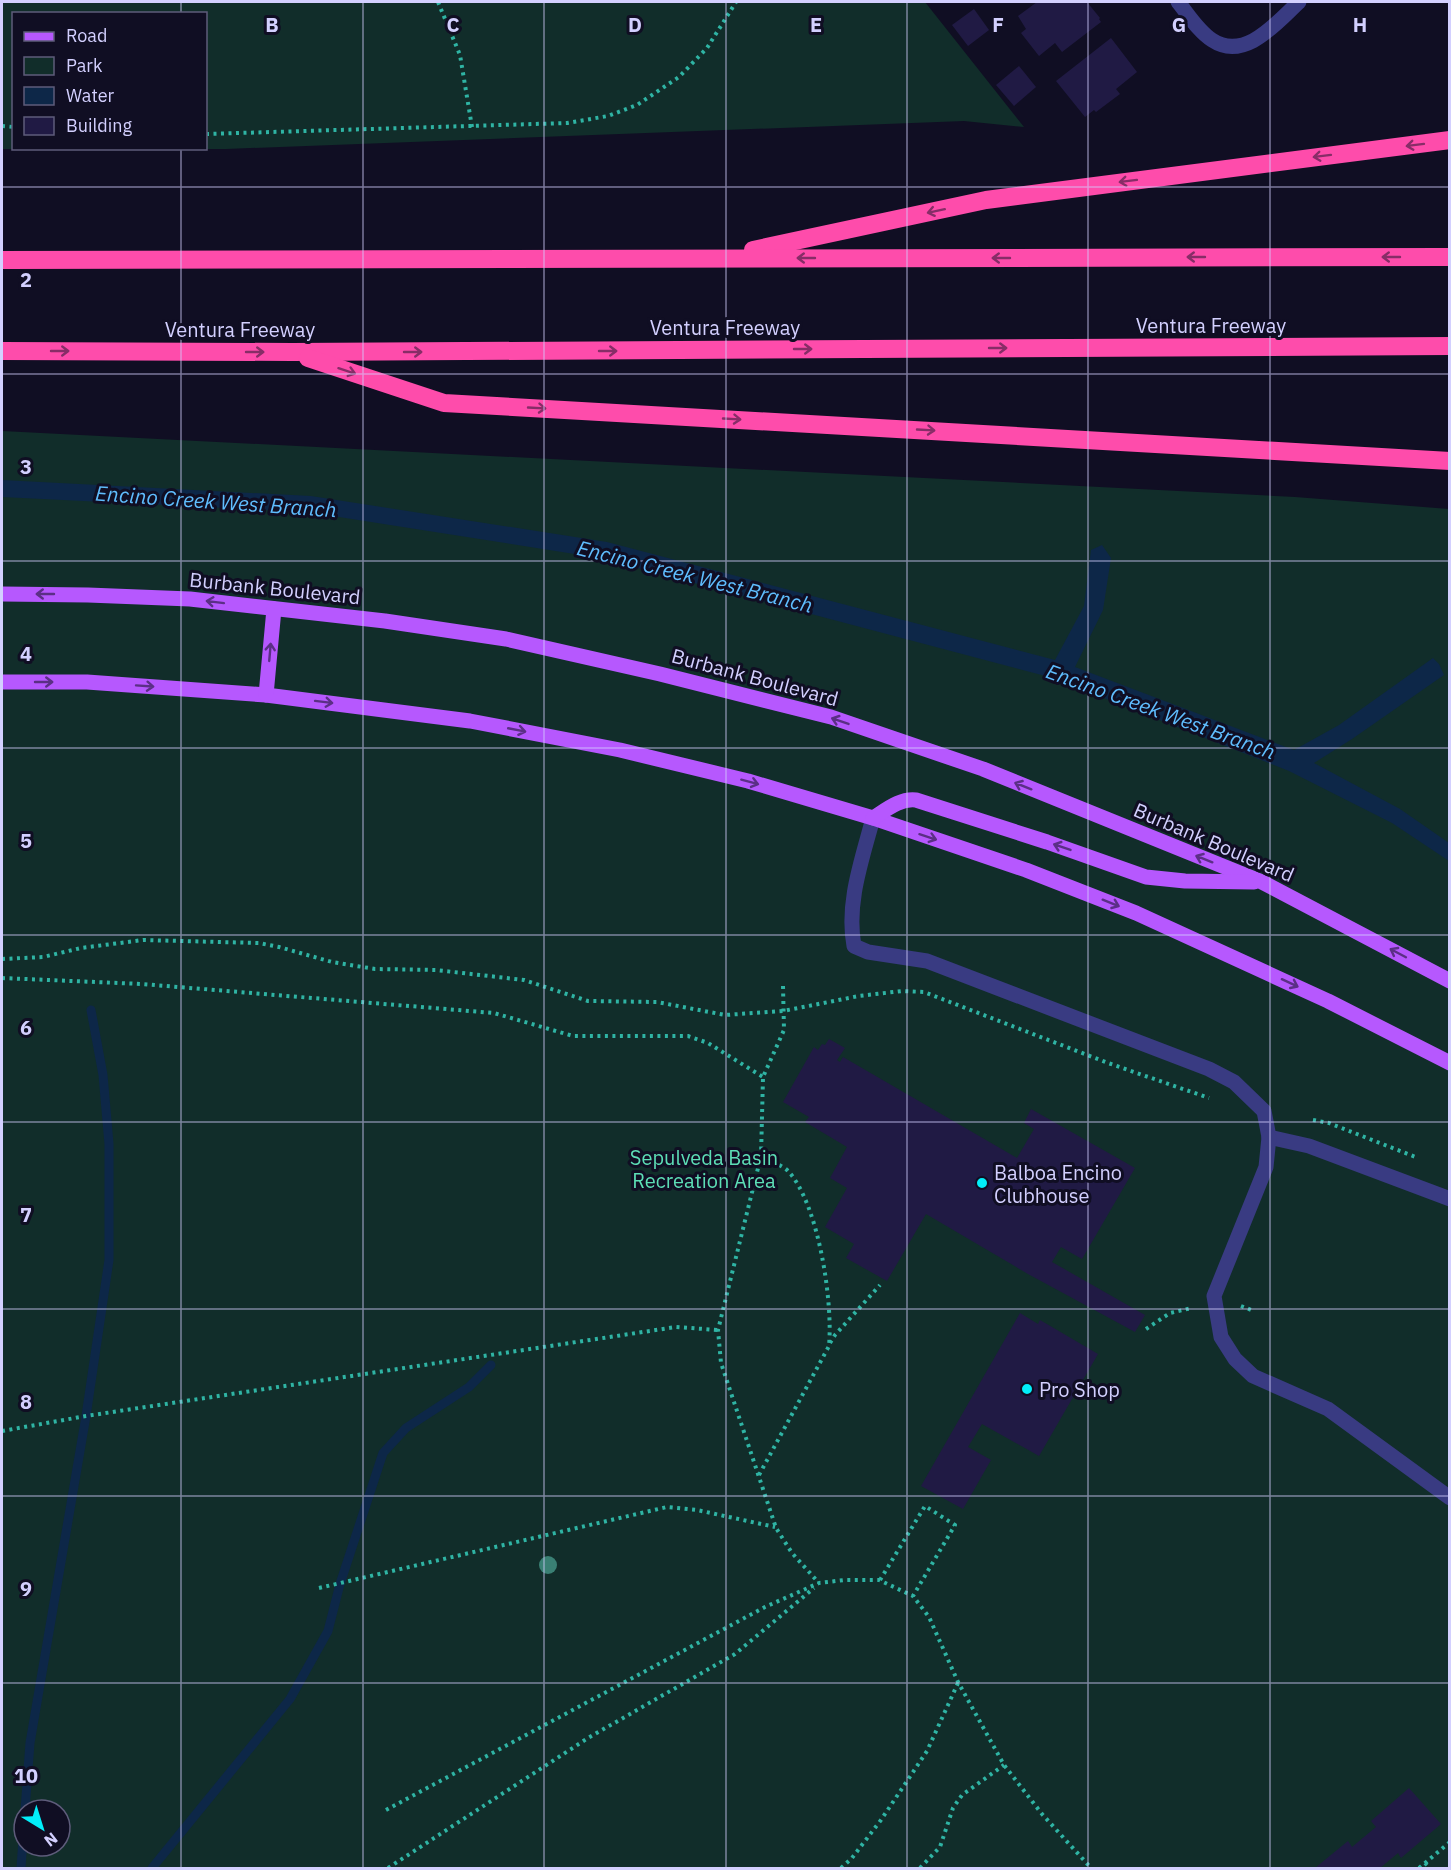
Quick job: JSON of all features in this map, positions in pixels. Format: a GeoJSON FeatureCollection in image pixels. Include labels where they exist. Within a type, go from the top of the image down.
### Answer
{"type":"FeatureCollection","features":[{"type":"Feature","properties":{"kind":"highway"},"geometry":{"type":"LineString","coordinates":[[717,258],[986,200],[1449,140]]}},
{"type":"Feature","properties":{"kind":"highway"},"geometry":{"type":"LineString","coordinates":[[2,260],[1449,257]]}},
{"type":"Feature","properties":{"kind":"highway","name":"Ventura Freeway"},"geometry":{"type":"LineString","coordinates":[[2,351],[292,352],[1449,346]]}},
{"type":"Feature","properties":{"kind":"highway"},"geometry":{"type":"LineString","coordinates":[[292,352],[444,403],[1449,461]]}},
{"type":"Feature","properties":{"kind":"main road","name":"Burbank Boulevard"},"geometry":{"type":"LineString","coordinates":[[2,594],[190,599],[385,621],[506,639],[660,674],[831,717],[983,769],[1262,882],[1449,981]]}},
{"type":"Feature","properties":{"kind":"main road"},"geometry":{"type":"LineString","coordinates":[[266,695],[274,609]]}},
{"type":"Feature","properties":{"kind":"main road"},"geometry":{"type":"LineString","coordinates":[[2,682],[87,682],[266,695],[470,721],[620,750],[748,782],[873,818],[1026,870],[1136,913],[1328,1001],[1449,1063]]}},
{"type":"Feature","properties":{"kind":"main road"},"geometry":{"type":"LineString","coordinates":[[873,818],[902,801],[916,800],[1146,877],[1185,881],[1262,882]]}},
{"type":"Feature","properties":{"kind":"street"},"geometry":{"type":"LineString","coordinates":[[1178,2],[1212,40],[1225,46],[1237,47],[1256,39],[1299,2]]}},
{"type":"Feature","properties":{"kind":"street"},"geometry":{"type":"LineString","coordinates":[[873,818],[854,889],[851,929],[854,946],[868,952],[927,961],[1209,1069],[1234,1082],[1264,1111],[1269,1137],[1266,1167],[1214,1296],[1221,1337],[1235,1359],[1253,1376],[1328,1409],[1449,1498]]}},
{"type":"Feature","properties":{"kind":"street"},"geometry":{"type":"LineString","coordinates":[[1269,1137],[1309,1146],[1449,1199]]}},
{"type":"Feature","properties":{"kind":"path"},"geometry":{"type":"LineString","coordinates":[[438,2],[460,55],[472,127]]}},
{"type":"Feature","properties":{"kind":"path"},"geometry":{"type":"LineString","coordinates":[[207,134],[567,123],[608,116],[637,105],[679,77],[707,48],[736,2]]}},
{"type":"Feature","properties":{"kind":"path"},"geometry":{"type":"LineString","coordinates":[[2,959],[43,957],[81,948],[143,940],[259,943],[332,962],[375,969],[436,970],[524,980],[588,1000],[657,1002],[724,1015],[783,1011],[859,996],[902,991],[924,992],[1199,1096]]}},
{"type":"Feature","properties":{"kind":"path"},"geometry":{"type":"LineString","coordinates":[[2,978],[142,984],[494,1013],[573,1036],[688,1035],[708,1043],[763,1077]]}},
{"type":"Feature","properties":{"kind":"path"},"geometry":{"type":"LineString","coordinates":[[783,986],[784,1030],[763,1077],[761,1156],[718,1330],[721,1363],[776,1528],[792,1553],[819,1583]]}},
{"type":"Feature","properties":{"kind":"path"},"geometry":{"type":"LineString","coordinates":[[1329,1123],[1428,1162]]}},
{"type":"Feature","properties":{"kind":"path"},"geometry":{"type":"LineString","coordinates":[[761,1156],[788,1171],[807,1203],[820,1248],[828,1288],[829,1346]]}},
{"type":"Feature","properties":{"kind":"path"},"geometry":{"type":"LineString","coordinates":[[759,1475],[835,1335],[880,1285]]}},
{"type":"Feature","properties":{"kind":"path"},"geometry":{"type":"LineString","coordinates":[[2,1431],[98,1414],[676,1327],[718,1330]]}},
{"type":"Feature","properties":{"kind":"path"},"geometry":{"type":"LineString","coordinates":[[879,1580],[925,1506],[956,1525],[913,1596]]}},
{"type":"Feature","properties":{"kind":"path"},"geometry":{"type":"LineString","coordinates":[[319,1588],[667,1507],[697,1510],[776,1528]]}},
{"type":"Feature","properties":{"kind":"path"},"geometry":{"type":"LineString","coordinates":[[386,1810],[765,1607],[819,1583],[879,1580],[913,1596],[929,1617],[958,1682],[1004,1765],[1042,1815],[1091,1869]]}},
{"type":"Feature","properties":{"kind":"path"},"geometry":{"type":"LineString","coordinates":[[388,1869],[588,1738],[735,1654],[819,1583]]}},
{"type":"Feature","properties":{"kind":"path"},"geometry":{"type":"LineString","coordinates":[[841,1869],[881,1820],[927,1751],[958,1682]]}},
{"type":"Feature","properties":{"kind":"path"},"geometry":{"type":"LineString","coordinates":[[920,1869],[940,1847],[953,1808],[962,1795],[1004,1765]]}},
{"type":"Feature","properties":{"kind":"path"},"geometry":{"type":"LineString","coordinates":[[1419,1869],[1449,1842]]}},
{"type":"Feature","properties":{"kind":"path"},"geometry":{"type":"LineString","coordinates":[[1425,1863],[1431,1869]]}},
{"type":"Feature","properties":{"kind":"green space"},"geometry":{"type":"Polygon","coordinates":[[[2,2],[925,2],[1024,127],[964,121],[207,149],[207,12],[12,12],[12,149],[2,149],[2,2]]]}},
{"type":"Feature","properties":{"kind":"green space","name":"Sepulveda Basin Recreation Area"},"geometry":{"type":"Polygon","coordinates":[[[2,431],[1295,497],[1449,509],[1449,1868],[2,1868],[2,431]]]}},
{"type":"Feature","properties":{"kind":"water","name":"Encino Creek West Branch"},"geometry":{"type":"Polygon","coordinates":[[[2,480],[311,496],[607,542],[1055,660],[1084,606],[1091,550],[1102,545],[1111,558],[1103,610],[1075,667],[1294,750],[1339,725],[1433,658],[1444,675],[1314,763],[1400,809],[1449,843],[1449,861],[1392,823],[1289,771],[1053,678],[600,558],[307,512],[2,497],[2,480]]]}},
{"type":"Feature","properties":{"kind":"building"},"geometry":{"type":"Polygon","coordinates":[[[1037,2],[1087,2],[1101,22],[1062,52],[1055,43],[1039,56],[1021,33],[1026,29],[1018,16],[1037,2]]]}},
{"type":"Feature","properties":{"kind":"building"},"geometry":{"type":"Polygon","coordinates":[[[974,9],[989,30],[968,46],[952,25],[974,9]]]}},
{"type":"Feature","properties":{"kind":"building"},"geometry":{"type":"Polygon","coordinates":[[[1111,38],[1137,72],[1116,89],[1120,94],[1096,112],[1094,110],[1085,117],[1056,81],[1111,38]]]}},
{"type":"Feature","properties":{"kind":"building"},"geometry":{"type":"Polygon","coordinates":[[[1019,66],[1036,87],[1014,106],[996,85],[1019,66]]]}},
{"type":"Feature","properties":{"kind":"building","name":"Balboa Encino Clubhouse"},"geometry":{"type":"Polygon","coordinates":[[[829,1039],[845,1048],[837,1060],[840,1062],[843,1057],[1017,1158],[1034,1129],[1024,1123],[1031,1109],[1135,1168],[1082,1259],[1061,1247],[1052,1262],[1145,1315],[1135,1332],[1028,1274],[926,1214],[887,1281],[846,1258],[854,1244],[825,1227],[847,1188],[830,1178],[847,1147],[805,1122],[809,1117],[783,1102],[814,1047],[818,1050],[829,1039]]]}},
{"type":"Feature","properties":{"kind":"building","name":"Pro Shop"},"geometry":{"type":"Polygon","coordinates":[[[1020,1313],[1038,1324],[1040,1320],[1098,1354],[1039,1456],[982,1424],[968,1447],[991,1460],[963,1509],[921,1486],[1020,1313]]]}},
{"type":"Feature","properties":{"kind":"building"},"geometry":{"type":"Polygon","coordinates":[[[1409,1788],[1441,1824],[1401,1858],[1398,1853],[1380,1868],[1315,1868],[1348,1841],[1352,1847],[1376,1827],[1371,1821],[1409,1788]]]}},
{"type":"Feature","properties":{"kind":"waterway"},"geometry":{"type":"LineString","coordinates":[[26,1798],[30,1743],[86,1416],[109,1260],[109,1144],[103,1075],[91,1010]]}},
{"type":"Feature","properties":{"kind":"waterway"},"geometry":{"type":"LineString","coordinates":[[152,1868],[290,1699],[328,1631],[340,1584],[383,1453],[406,1428],[469,1387],[491,1365]]}},
{"type":"Feature","properties":{"kind":"waterway"},"geometry":{"type":"LineString","coordinates":[[21,1868],[22,1858]]}},
{"type":"Feature","properties":{"kind":"place","name":"Balboa Encino Clubhouse"},"geometry":{"type":"Point","coordinates":[982,1183]}},
{"type":"Feature","properties":{"kind":"place","name":"Pro Shop"},"geometry":{"type":"Point","coordinates":[1027,1389]}}]}
